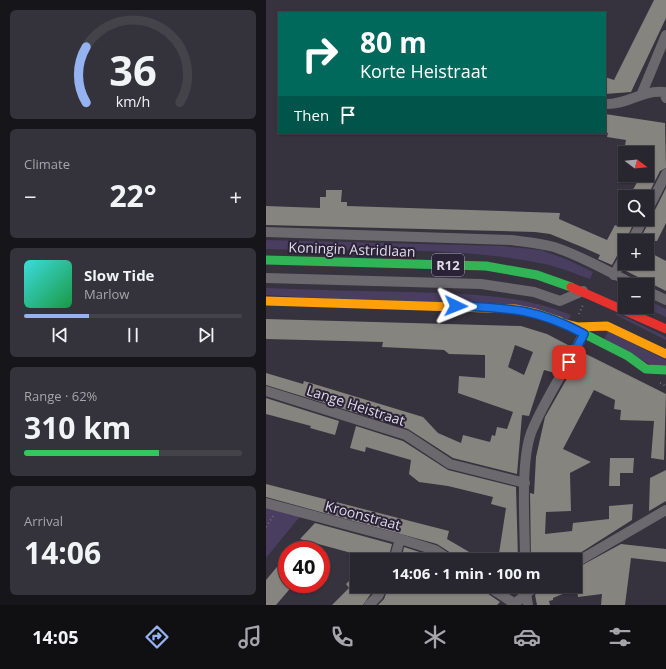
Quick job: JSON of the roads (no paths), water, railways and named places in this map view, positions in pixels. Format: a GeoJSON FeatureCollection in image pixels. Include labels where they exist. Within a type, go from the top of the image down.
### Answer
{"type":"FeatureCollection","features":[{"type":"Feature","properties":{"kind":"main road","name":"Koningin Astridlaan"},"geometry":{"type":"LineString","coordinates":[[266,260],[486,266],[537,275],[583,291],[666,329]]}},
{"type":"Feature","properties":{"kind":"main road"},"geometry":{"type":"LineString","coordinates":[[266,301],[515,309],[535,313],[566,324],[582,327],[607,326],[666,354]]}},
{"type":"Feature","properties":{"kind":"main road"},"geometry":{"type":"LineString","coordinates":[[566,324],[628,356],[646,369],[665,371]]}},
{"type":"Feature","properties":{"kind":"street"},"geometry":{"type":"LineString","coordinates":[[642,93],[666,35]]}},
{"type":"Feature","properties":{"kind":"street"},"geometry":{"type":"LineString","coordinates":[[606,104],[616,104],[642,93],[654,91],[664,92],[666,98]]}},
{"type":"Feature","properties":{"kind":"street"},"geometry":{"type":"LineString","coordinates":[[654,197],[666,174]]}},
{"type":"Feature","properties":{"kind":"street","name":"Koningin Astridlaan"},"geometry":{"type":"LineString","coordinates":[[266,232],[511,240],[554,247],[621,278]]}},
{"type":"Feature","properties":{"kind":"street"},"geometry":{"type":"LineString","coordinates":[[614,275],[618,268]]}},
{"type":"Feature","properties":{"kind":"street","name":"R12"},"geometry":{"type":"LineString","coordinates":[[266,278],[481,284],[527,291],[560,301],[583,291]]}},
{"type":"Feature","properties":{"kind":"street"},"geometry":{"type":"LineString","coordinates":[[654,294],[666,300]]}},
{"type":"Feature","properties":{"kind":"street"},"geometry":{"type":"LineString","coordinates":[[525,553],[525,483],[528,445],[531,433],[584,334]]}},
{"type":"Feature","properties":{"kind":"street","name":"Lange Heistraat"},"geometry":{"type":"LineString","coordinates":[[266,391],[406,435],[450,464],[525,483]]}},
{"type":"Feature","properties":{"kind":"street","name":"Kroonstraat"},"geometry":{"type":"LineString","coordinates":[[266,503],[400,539],[435,550],[440,553]]}},
{"type":"Feature","properties":{"kind":"street"},"geometry":{"type":"LineString","coordinates":[[582,559],[666,510]]}},
{"type":"Feature","properties":{"kind":"street"},"geometry":{"type":"LineString","coordinates":[[396,553],[400,539]]}},
{"type":"Feature","properties":{"kind":"street"},"geometry":{"type":"LineString","coordinates":[[369,605],[380,593]]}},
{"type":"Feature","properties":{"kind":"street"},"geometry":{"type":"LineString","coordinates":[[498,593],[514,604],[523,593]]}},
{"type":"Feature","properties":{"kind":"street"},"geometry":{"type":"LineString","coordinates":[[526,593],[528,605]]}}]}
